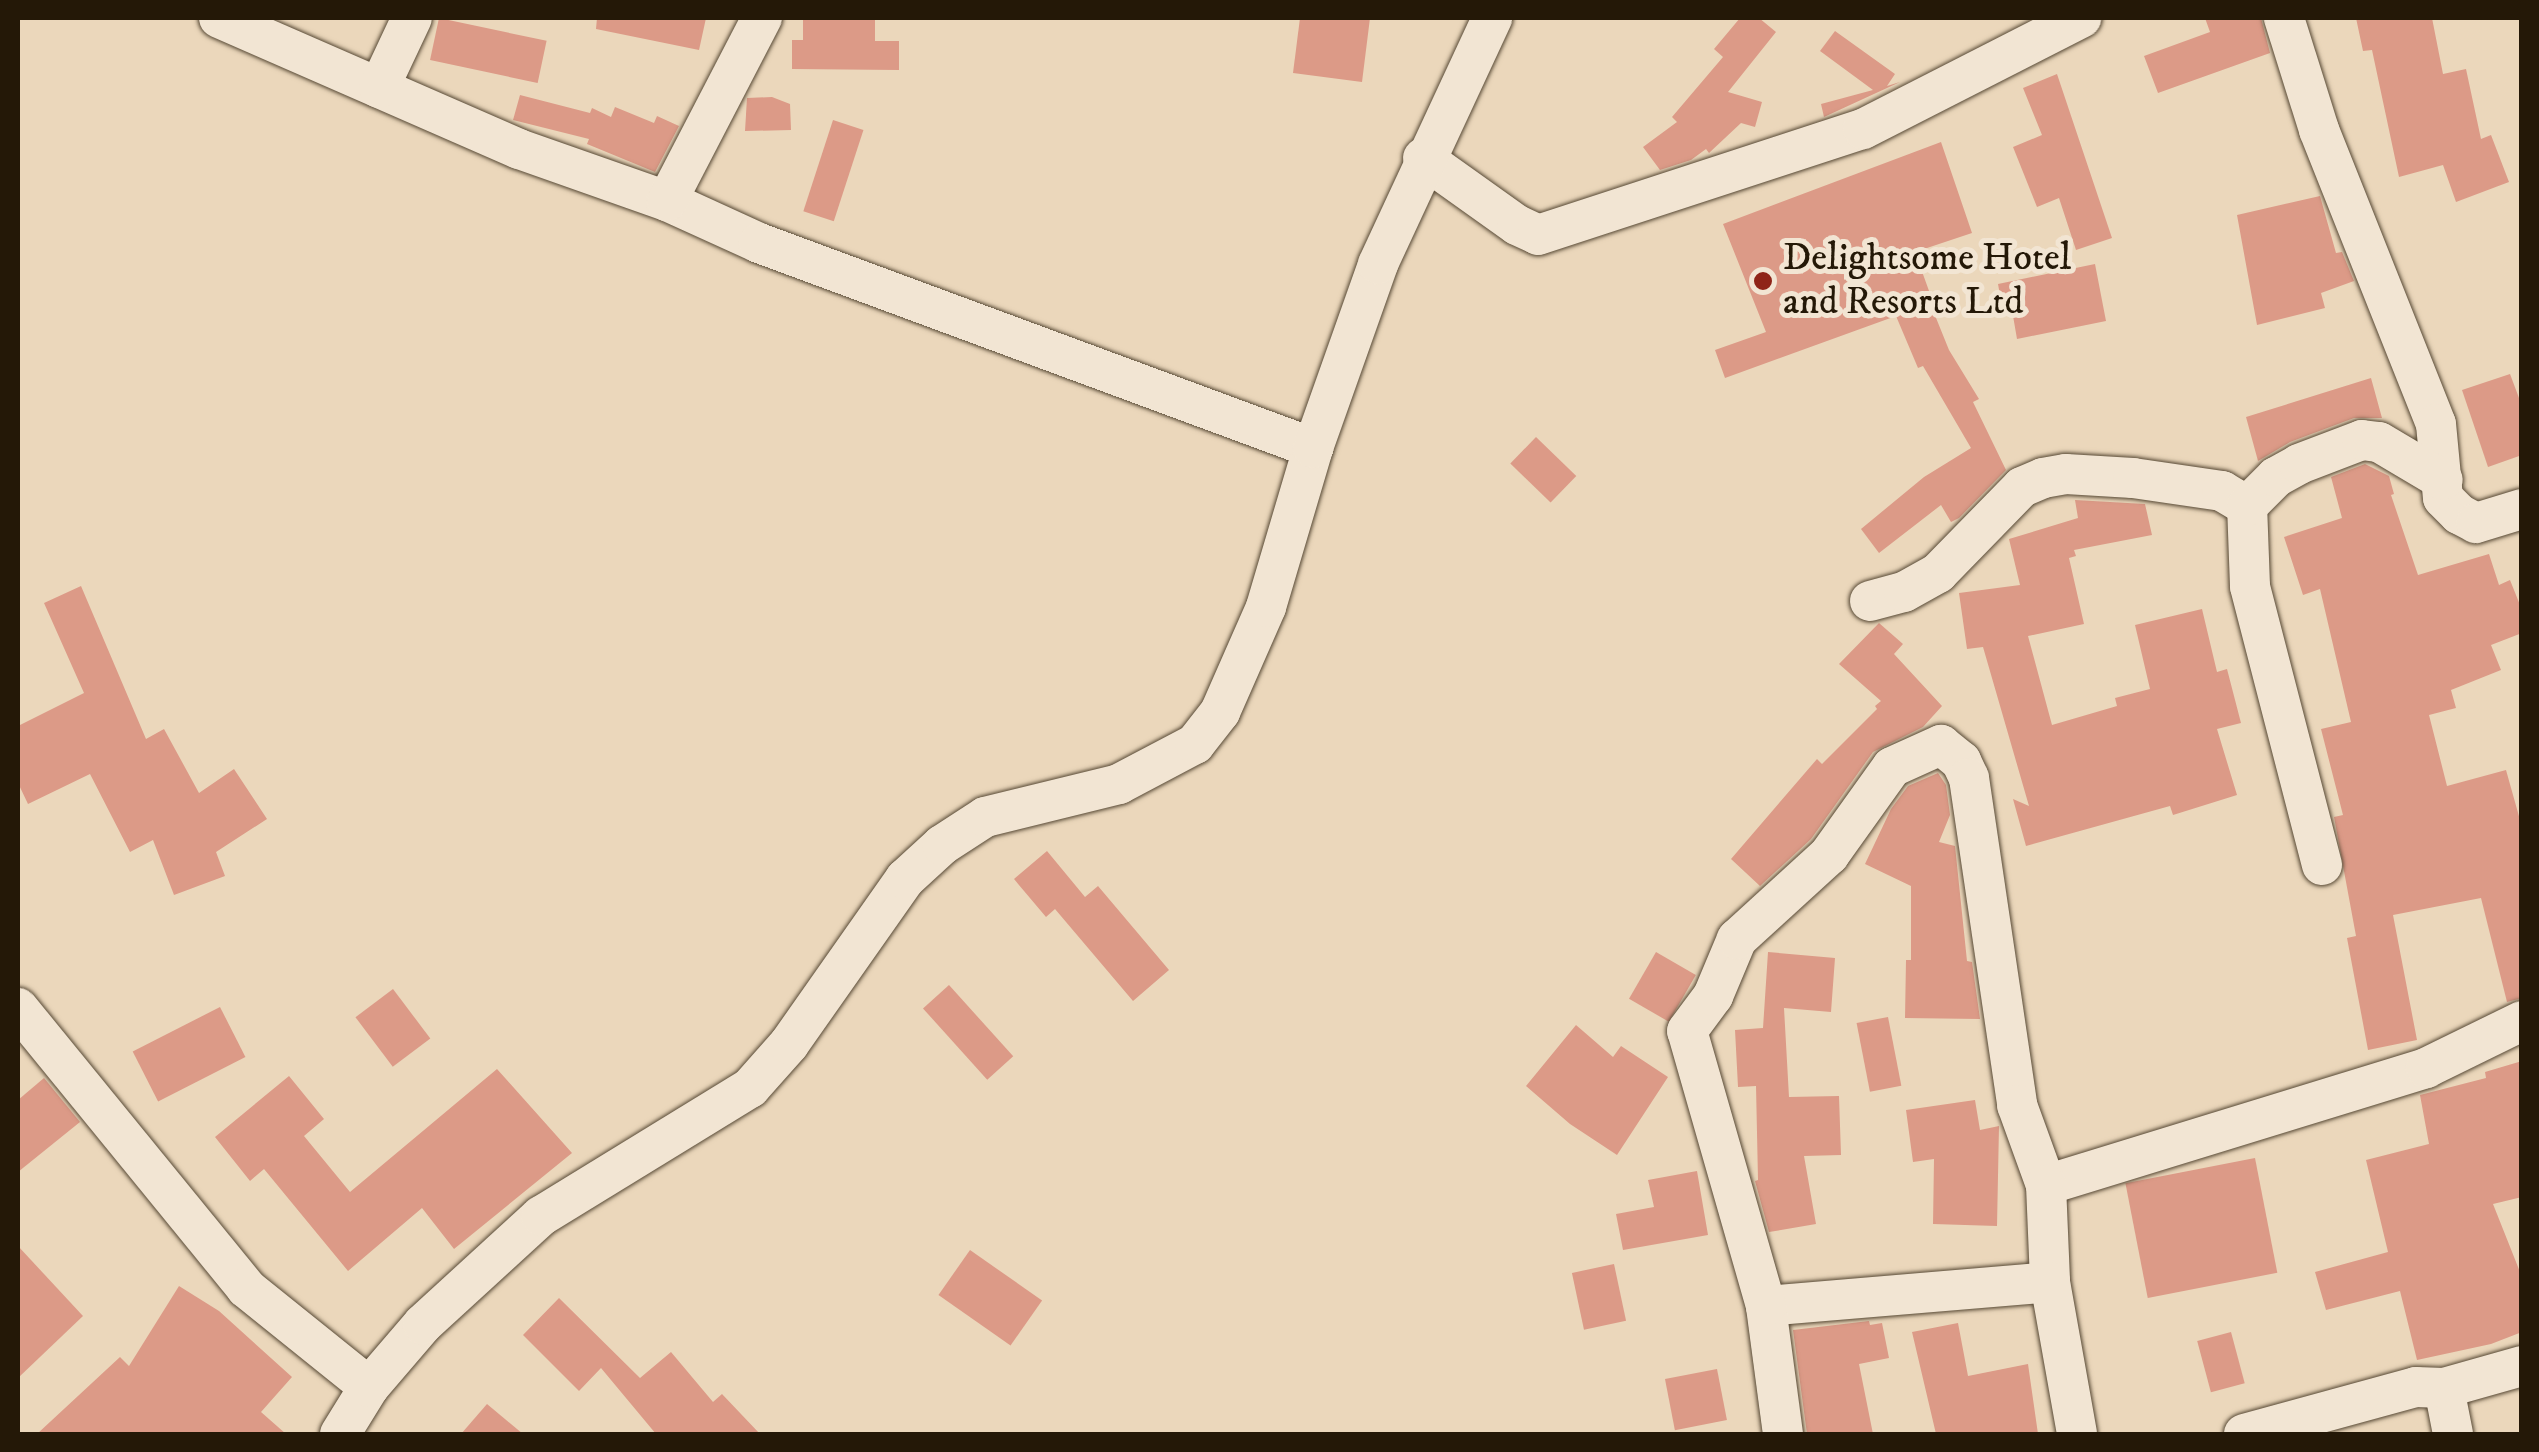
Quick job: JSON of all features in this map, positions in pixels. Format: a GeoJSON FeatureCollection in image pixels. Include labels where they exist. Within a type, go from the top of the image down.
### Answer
{"type":"FeatureCollection","features":[{"type":"Feature","properties":{"kind":"street"},"geometry":{"type":"LineString","coordinates":[[219,18],[519,149],[667,201],[759,243],[1313,448]]}},
{"type":"Feature","properties":{"kind":"street"},"geometry":{"type":"LineString","coordinates":[[378,88],[412,18]]}},
{"type":"Feature","properties":{"kind":"street"},"geometry":{"type":"LineString","coordinates":[[667,201],[762,18]]}},
{"type":"Feature","properties":{"kind":"street"},"geometry":{"type":"LineString","coordinates":[[340,1434],[369,1387],[456,1291],[541,1216],[750,1088],[789,1044],[906,879],[942,845],[985,817],[1119,784],[1195,744],[1220,712],[1266,608],[1313,448],[1378,264],[1492,18]]}},
{"type":"Feature","properties":{"kind":"street"},"geometry":{"type":"LineString","coordinates":[[1424,158],[1517,225],[1538,235],[1863,129],[2081,18]]}},
{"type":"Feature","properties":{"kind":"street"},"geometry":{"type":"LineString","coordinates":[[2284,18],[2318,130],[2436,424],[2443,498],[2459,514],[2476,523],[2522,509]]}},
{"type":"Feature","properties":{"kind":"street"},"geometry":{"type":"LineString","coordinates":[[2322,865],[2250,586],[2247,506],[2276,477],[2362,440],[2379,442],[2443,480]]}},
{"type":"Feature","properties":{"kind":"street"},"geometry":{"type":"LineString","coordinates":[[1870,601],[1904,592],[1938,573],[1968,548],[2022,487],[2043,478],[2066,474],[2134,478],[2222,491],[2247,506]]}},
{"type":"Feature","properties":{"kind":"street"},"geometry":{"type":"LineString","coordinates":[[1783,1434],[1766,1306],[1687,1032],[1713,996],[1736,938],[1830,855],[1892,768],[1941,745],[1962,761],[1968,778],[2017,1105],[2046,1185],[2050,1282],[2076,1434]]}},
{"type":"Feature","properties":{"kind":"street"},"geometry":{"type":"LineString","coordinates":[[18,1008],[246,1288],[369,1387]]}},
{"type":"Feature","properties":{"kind":"street"},"geometry":{"type":"LineString","coordinates":[[2046,1185],[2426,1068],[2522,1021]]}},
{"type":"Feature","properties":{"kind":"street"},"geometry":{"type":"LineString","coordinates":[[1766,1306],[2050,1282]]}},
{"type":"Feature","properties":{"kind":"street"},"geometry":{"type":"LineString","coordinates":[[2244,1434],[2416,1386],[2444,1388],[2522,1366]]}},
{"type":"Feature","properties":{"kind":"street"},"geometry":{"type":"LineString","coordinates":[[2444,1388],[2453,1434]]}},
{"type":"Feature","properties":{"kind":"building"},"geometry":{"type":"Polygon","coordinates":[[[439,18],[547,41],[538,83],[430,60],[439,18]]]}},
{"type":"Feature","properties":{"kind":"building"},"geometry":{"type":"Polygon","coordinates":[[[597,18],[706,18],[699,50],[596,29],[597,18]]]}},
{"type":"Feature","properties":{"kind":"building"},"geometry":{"type":"Polygon","coordinates":[[[803,18],[875,18],[875,41],[899,41],[899,70],[792,69],[792,40],[803,40],[803,18]]]}},
{"type":"Feature","properties":{"kind":"building"},"geometry":{"type":"Polygon","coordinates":[[[1300,18],[1370,18],[1362,82],[1293,73],[1300,18]]]}},
{"type":"Feature","properties":{"kind":"building"},"geometry":{"type":"Polygon","coordinates":[[[1740,18],[1759,18],[1776,32],[1728,92],[1762,102],[1755,127],[1741,123],[1709,153],[1706,149],[1691,160],[1660,170],[1643,147],[1677,122],[1672,117],[1723,57],[1714,49],[1740,18]]]}},
{"type":"Feature","properties":{"kind":"building"},"geometry":{"type":"Polygon","coordinates":[[[2205,18],[2261,18],[2270,53],[2158,93],[2144,56],[2210,32],[2205,18]]]}},
{"type":"Feature","properties":{"kind":"building"},"geometry":{"type":"Polygon","coordinates":[[[2356,18],[2432,18],[2443,74],[2466,69],[2481,139],[2491,135],[2509,182],[2456,202],[2443,165],[2399,177],[2372,50],[2363,51],[2356,18]]]}},
{"type":"Feature","properties":{"kind":"building"},"geometry":{"type":"Polygon","coordinates":[[[1835,31],[1895,74],[1887,86],[1900,82],[1824,117],[1821,104],[1873,90],[1820,51],[1835,31]]]}},
{"type":"Feature","properties":{"kind":"building"},"geometry":{"type":"Polygon","coordinates":[[[2057,74],[2112,238],[2076,250],[2059,198],[2037,207],[2013,147],[2042,135],[2023,88],[2057,74]]]}},
{"type":"Feature","properties":{"kind":"building"},"geometry":{"type":"Polygon","coordinates":[[[520,95],[590,113],[592,108],[611,117],[615,107],[654,123],[657,116],[679,126],[655,172],[587,144],[589,139],[513,120],[520,95]]]}},
{"type":"Feature","properties":{"kind":"building"},"geometry":{"type":"Polygon","coordinates":[[[772,97],[790,104],[791,130],[745,131],[747,98],[772,97]]]}},
{"type":"Feature","properties":{"kind":"building"},"geometry":{"type":"Polygon","coordinates":[[[833,120],[863,130],[834,221],[803,211],[833,120]]]}},
{"type":"Feature","properties":{"kind":"building"},"geometry":{"type":"Polygon","coordinates":[[[1941,142],[1972,233],[1915,252],[1949,350],[1979,399],[1973,402],[2006,470],[1959,518],[1951,522],[1941,505],[1879,553],[1861,529],[1924,477],[1971,448],[1923,366],[1918,368],[1896,316],[1725,378],[1715,350],[1766,332],[1723,224],[1941,142]]]}},
{"type":"Feature","properties":{"kind":"building"},"geometry":{"type":"Polygon","coordinates":[[[2320,196],[2336,253],[2342,252],[2354,281],[2321,293],[2325,308],[2257,325],[2237,215],[2320,196]]]}},
{"type":"Feature","properties":{"kind":"building"},"geometry":{"type":"Polygon","coordinates":[[[2095,264],[2106,321],[2017,339],[2012,310],[2003,312],[1998,284],[2095,264]]]}},
{"type":"Feature","properties":{"kind":"building"},"geometry":{"type":"Polygon","coordinates":[[[2510,374],[2522,406],[2522,455],[2488,467],[2462,390],[2510,374]]]}},
{"type":"Feature","properties":{"kind":"building"},"geometry":{"type":"Polygon","coordinates":[[[2371,378],[2382,418],[2354,418],[2290,442],[2258,461],[2246,417],[2371,378]]]}},
{"type":"Feature","properties":{"kind":"building"},"geometry":{"type":"Polygon","coordinates":[[[1536,437],[1576,476],[1551,503],[1510,464],[1536,437]]]}},
{"type":"Feature","properties":{"kind":"building"},"geometry":{"type":"Polygon","coordinates":[[[2365,464],[2389,476],[2394,494],[2391,495],[2418,575],[2489,554],[2499,585],[2510,580],[2522,610],[2522,633],[2491,645],[2501,670],[2451,690],[2456,708],[2429,715],[2447,786],[2506,770],[2522,827],[2522,998],[2507,1002],[2481,898],[2393,915],[2417,1040],[2368,1050],[2347,938],[2356,936],[2334,817],[2343,815],[2321,729],[2351,722],[2320,589],[2303,595],[2284,537],[2342,518],[2331,477],[2365,464]]]}},
{"type":"Feature","properties":{"kind":"building"},"geometry":{"type":"Polygon","coordinates":[[[2075,500],[2145,504],[2152,535],[2074,550],[2076,556],[2069,558],[2084,624],[2028,636],[2052,725],[2117,706],[2115,698],[2150,689],[2135,625],[2202,609],[2217,672],[2227,669],[2241,723],[2217,729],[2237,795],[2173,815],[2170,806],[2026,846],[2013,799],[2029,806],[1983,647],[1967,649],[1959,593],[2020,585],[2009,539],[2078,518],[2075,500]]]}},
{"type":"Feature","properties":{"kind":"building"},"geometry":{"type":"Polygon","coordinates":[[[81,586],[146,739],[164,729],[199,793],[234,769],[267,819],[216,852],[225,876],[174,895],[153,840],[130,852],[90,774],[28,804],[18,783],[18,726],[84,693],[44,603],[81,586]]]}},
{"type":"Feature","properties":{"kind":"building"},"geometry":{"type":"Polygon","coordinates":[[[1879,623],[1903,644],[1894,654],[1942,706],[1923,727],[1873,752],[1811,839],[1760,886],[1731,859],[1817,759],[1822,764],[1877,709],[1875,706],[1881,701],[1839,664],[1879,623]]]}},
{"type":"Feature","properties":{"kind":"building"},"geometry":{"type":"Polygon","coordinates":[[[1938,773],[1946,785],[1950,815],[1939,842],[1955,846],[1967,961],[1972,962],[1980,1019],[1905,1018],[1906,960],[1911,960],[1911,886],[1865,864],[1891,809],[1908,786],[1938,773]]]}},
{"type":"Feature","properties":{"kind":"building"},"geometry":{"type":"Polygon","coordinates":[[[1047,851],[1085,897],[1098,886],[1169,970],[1133,1001],[1055,909],[1046,917],[1014,879],[1047,851]]]}},
{"type":"Feature","properties":{"kind":"building"},"geometry":{"type":"Polygon","coordinates":[[[1656,952],[1696,975],[1669,1022],[1629,999],[1656,952]]]}},
{"type":"Feature","properties":{"kind":"building"},"geometry":{"type":"Polygon","coordinates":[[[1768,952],[1835,958],[1831,1012],[1784,1008],[1789,1097],[1839,1096],[1841,1155],[1804,1156],[1816,1224],[1769,1232],[1755,1181],[1756,1086],[1738,1087],[1735,1030],[1763,1028],[1768,952]]]}},
{"type":"Feature","properties":{"kind":"building"},"geometry":{"type":"Polygon","coordinates":[[[949,985],[1013,1056],[987,1080],[923,1008],[949,985]]]}},
{"type":"Feature","properties":{"kind":"building"},"geometry":{"type":"Polygon","coordinates":[[[393,989],[430,1039],[393,1067],[355,1017],[393,989]]]}},
{"type":"Feature","properties":{"kind":"building"},"geometry":{"type":"Polygon","coordinates":[[[220,1007],[245,1057],[158,1101],[133,1051],[220,1007]]]}},
{"type":"Feature","properties":{"kind":"building"},"geometry":{"type":"Polygon","coordinates":[[[1888,1017],[1901,1086],[1870,1092],[1857,1023],[1888,1017]]]}},
{"type":"Feature","properties":{"kind":"building"},"geometry":{"type":"Polygon","coordinates":[[[1576,1025],[1613,1057],[1621,1046],[1668,1077],[1617,1155],[1570,1124],[1526,1086],[1576,1025]]]}},
{"type":"Feature","properties":{"kind":"building"},"geometry":{"type":"Polygon","coordinates":[[[2522,1061],[2522,1197],[2493,1204],[2522,1277],[2522,1332],[2491,1344],[2417,1360],[2400,1291],[2326,1310],[2315,1272],[2388,1252],[2366,1160],[2429,1144],[2420,1095],[2486,1078],[2485,1072],[2522,1061]]]}},
{"type":"Feature","properties":{"kind":"building"},"geometry":{"type":"Polygon","coordinates":[[[497,1069],[572,1153],[454,1249],[422,1208],[348,1271],[264,1169],[250,1181],[215,1137],[289,1076],[324,1119],[304,1136],[350,1192],[497,1069]]]}},
{"type":"Feature","properties":{"kind":"building"},"geometry":{"type":"Polygon","coordinates":[[[44,1078],[80,1122],[18,1172],[18,1100],[44,1078]]]}},
{"type":"Feature","properties":{"kind":"building"},"geometry":{"type":"Polygon","coordinates":[[[1975,1100],[1980,1130],[1999,1126],[1997,1226],[1933,1224],[1934,1159],[1913,1162],[1906,1110],[1975,1100]]]}},
{"type":"Feature","properties":{"kind":"building"},"geometry":{"type":"Polygon","coordinates":[[[2255,1158],[2277,1273],[2148,1298],[2125,1183],[2255,1158]]]}},
{"type":"Feature","properties":{"kind":"building"},"geometry":{"type":"Polygon","coordinates":[[[1697,1171],[1708,1235],[1623,1250],[1616,1214],[1654,1207],[1648,1180],[1697,1171]]]}},
{"type":"Feature","properties":{"kind":"building"},"geometry":{"type":"Polygon","coordinates":[[[18,1246],[83,1316],[18,1378],[18,1246]]]}},
{"type":"Feature","properties":{"kind":"building"},"geometry":{"type":"Polygon","coordinates":[[[970,1250],[1042,1300],[1011,1346],[938,1295],[970,1250]]]}},
{"type":"Feature","properties":{"kind":"building"},"geometry":{"type":"Polygon","coordinates":[[[1614,1264],[1626,1321],[1584,1330],[1572,1273],[1614,1264]]]}},
{"type":"Feature","properties":{"kind":"building"},"geometry":{"type":"Polygon","coordinates":[[[179,1286],[219,1311],[292,1377],[261,1412],[286,1434],[37,1434],[120,1357],[129,1366],[179,1286]]]}},
{"type":"Feature","properties":{"kind":"building"},"geometry":{"type":"Polygon","coordinates":[[[559,1298],[640,1378],[671,1352],[713,1402],[722,1394],[760,1434],[656,1434],[601,1368],[579,1391],[523,1335],[559,1298]]]}},
{"type":"Feature","properties":{"kind":"building"},"geometry":{"type":"Polygon","coordinates":[[[1869,1321],[1870,1325],[1882,1323],[1889,1358],[1859,1364],[1873,1434],[1807,1434],[1793,1330],[1869,1321]]]}},
{"type":"Feature","properties":{"kind":"building"},"geometry":{"type":"Polygon","coordinates":[[[1958,1323],[1968,1376],[2028,1364],[2038,1434],[1936,1434],[1912,1332],[1958,1323]]]}},
{"type":"Feature","properties":{"kind":"building"},"geometry":{"type":"Polygon","coordinates":[[[2231,1332],[2245,1383],[2211,1392],[2197,1341],[2231,1332]]]}},
{"type":"Feature","properties":{"kind":"building"},"geometry":{"type":"Polygon","coordinates":[[[1717,1369],[1727,1420],[1675,1430],[1665,1379],[1717,1369]]]}},
{"type":"Feature","properties":{"kind":"building"},"geometry":{"type":"Polygon","coordinates":[[[487,1404],[523,1434],[461,1434],[487,1404]]]}},
{"type":"Feature","properties":{"kind":"place","name":"Delightsome Hotel and Resorts Ltd"},"geometry":{"type":"Point","coordinates":[1763,281]}}]}
